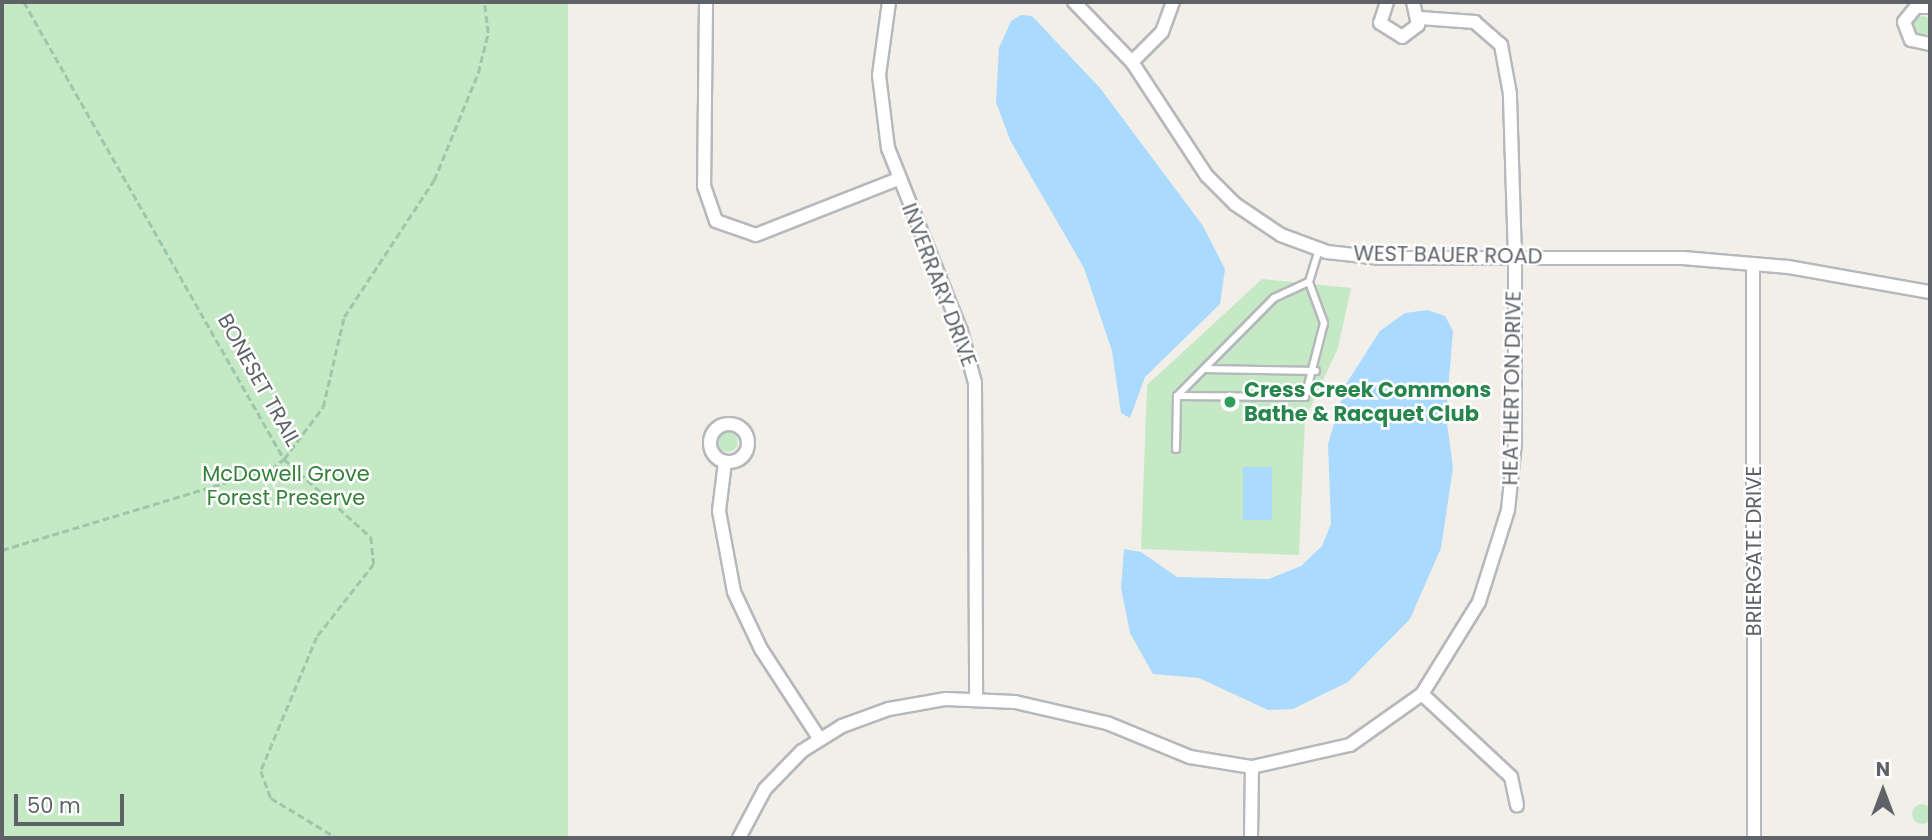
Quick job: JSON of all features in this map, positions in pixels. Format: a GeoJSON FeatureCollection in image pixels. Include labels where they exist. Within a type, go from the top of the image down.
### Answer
{"type":"FeatureCollection","features":[{"type":"Feature","properties":{"kind":"street"},"geometry":{"type":"LineString","coordinates":[[706,2],[704,186],[716,221],[756,235],[898,179]]}},
{"type":"Feature","properties":{"kind":"street","name":"INVERRARY DRIVE"},"geometry":{"type":"LineString","coordinates":[[889,2],[878,75],[898,179],[961,331],[975,383],[976,698]]}},
{"type":"Feature","properties":{"kind":"street","name":"WEST BAUER ROAD"},"geometry":{"type":"LineString","coordinates":[[1074,2],[1132,62],[1207,176],[1235,204],[1281,235],[1319,249],[1381,258],[1515,257],[1753,264],[1930,292]]}},
{"type":"Feature","properties":{"kind":"street"},"geometry":{"type":"LineString","coordinates":[[1132,62],[1162,32],[1173,2]]}},
{"type":"Feature","properties":{"kind":"street"},"geometry":{"type":"LineString","coordinates":[[1387,2],[1380,16],[1389,34],[1409,35],[1420,18],[1413,2]]}},
{"type":"Feature","properties":{"kind":"street"},"geometry":{"type":"LineString","coordinates":[[1930,7],[1916,7],[1905,22],[1911,40],[1930,44]]}},
{"type":"Feature","properties":{"kind":"street","name":"HEATHERTON DRIVE"},"geometry":{"type":"LineString","coordinates":[[739,838],[765,789],[819,738],[889,709],[976,698],[1076,713],[1190,757],[1252,767],[1350,745],[1422,694],[1479,602],[1508,510],[1515,442],[1515,257],[1510,94],[1501,45],[1475,22],[1420,18]]}},
{"type":"Feature","properties":{"kind":"street","name":"BRIERGATE DRIVE"},"geometry":{"type":"LineString","coordinates":[[1753,264],[1754,838]]}},
{"type":"Feature","properties":{"kind":"street"},"geometry":{"type":"LineString","coordinates":[[724,462],[719,511],[734,592],[761,649],[819,738]]}},
{"type":"Feature","properties":{"kind":"street"},"geometry":{"type":"LineString","coordinates":[[1422,694],[1511,776],[1517,805]]}},
{"type":"Feature","properties":{"kind":"street"},"geometry":{"type":"LineString","coordinates":[[1251,838],[1252,767]]}},
{"type":"Feature","properties":{"kind":"lane"},"geometry":{"type":"LineString","coordinates":[[1177,396],[1305,397],[1316,371],[1324,323],[1309,282],[1319,249]]}},
{"type":"Feature","properties":{"kind":"lane"},"geometry":{"type":"LineString","coordinates":[[1176,449],[1177,396],[1274,298],[1309,282]]}},
{"type":"Feature","properties":{"kind":"lane"},"geometry":{"type":"LineString","coordinates":[[1204,369],[1316,371]]}},
{"type":"Feature","properties":{"kind":"path","name":"BONESET TRAIL"},"geometry":{"type":"LineString","coordinates":[[24,2],[284,459],[371,537],[374,564],[317,636],[261,771],[271,798],[337,838]]}},
{"type":"Feature","properties":{"kind":"path"},"geometry":{"type":"LineString","coordinates":[[2,550],[271,469],[284,459],[323,407],[344,317],[435,180],[478,73],[488,33],[484,2]]}},
{"type":"Feature","properties":{"kind":"green space","name":"McDowell Grove Forest Preserve"},"geometry":{"type":"Polygon","coordinates":[[[2,2],[568,2],[568,838],[2,838],[2,2]]]}},
{"type":"Feature","properties":{"kind":"green space"},"geometry":{"type":"Polygon","coordinates":[[[1922,16],[1929,19],[1932,26],[1929,33],[1922,36],[1915,33],[1912,26],[1915,19],[1922,16]]]}},
{"type":"Feature","properties":{"kind":"green space","name":"Cress Creek Commons Bathe & Racquet Club"},"geometry":{"type":"Polygon","coordinates":[[[1262,279],[1351,288],[1338,348],[1305,419],[1299,555],[1141,549],[1147,385],[1262,279]]]}},
{"type":"Feature","properties":{"kind":"green space"},"geometry":{"type":"Polygon","coordinates":[[[728,432],[735,435],[738,442],[735,449],[728,452],[721,449],[718,442],[721,435],[728,432]]]}},
{"type":"Feature","properties":{"kind":"green space"},"geometry":{"type":"Polygon","coordinates":[[[1922,804],[1929,807],[1932,814],[1929,821],[1922,824],[1915,821],[1912,814],[1915,807],[1922,804]]]}},
{"type":"Feature","properties":{"kind":"water"},"geometry":{"type":"Polygon","coordinates":[[[1021,15],[1032,16],[1100,88],[1203,226],[1225,269],[1220,304],[1145,377],[1130,418],[1121,413],[1112,351],[1084,268],[1010,140],[996,102],[999,48],[1011,21],[1021,15]]]}},
{"type":"Feature","properties":{"kind":"water"},"geometry":{"type":"Polygon","coordinates":[[[1428,310],[1445,316],[1453,331],[1446,415],[1453,468],[1441,548],[1410,619],[1348,682],[1293,709],[1268,710],[1199,678],[1153,674],[1130,633],[1121,588],[1124,549],[1141,552],[1177,577],[1269,579],[1301,566],[1322,546],[1331,524],[1328,444],[1346,384],[1380,331],[1405,313],[1428,310]]]}},
{"type":"Feature","properties":{"kind":"water"},"geometry":{"type":"Polygon","coordinates":[[[1243,467],[1272,467],[1272,520],[1243,520],[1243,467]]]}},
{"type":"Feature","properties":{"kind":"place","name":"Cress Creek Commons Bathe & Racquet Club"},"geometry":{"type":"Point","coordinates":[1230,402]}}]}
